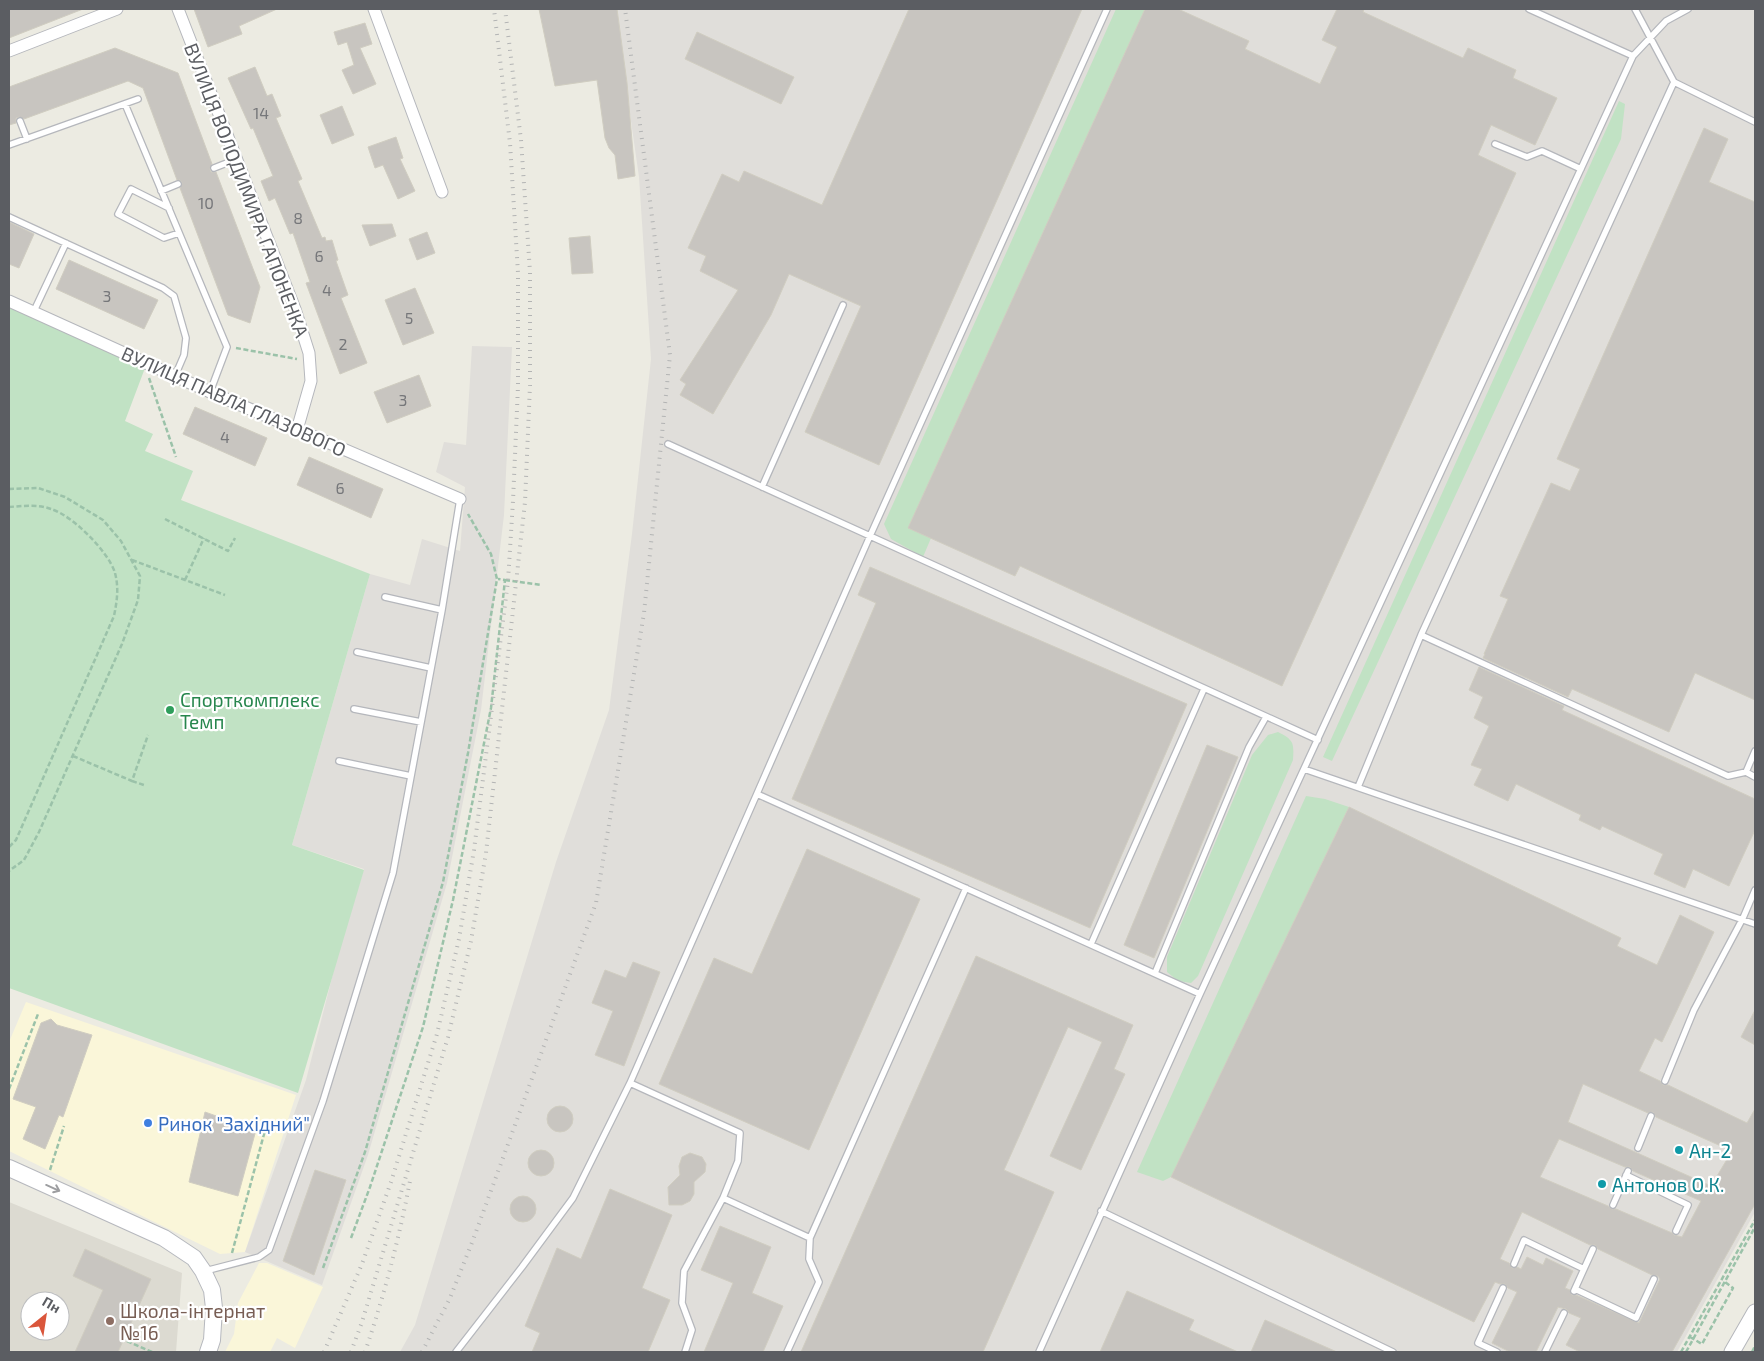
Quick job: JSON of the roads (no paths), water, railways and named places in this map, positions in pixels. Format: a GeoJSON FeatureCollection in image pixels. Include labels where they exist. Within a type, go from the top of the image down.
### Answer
{"type":"FeatureCollection","features":[{"type":"Feature","properties":{"kind":"main road"},"geometry":{"type":"LineString","coordinates":[[9,1168],[164,1238],[194,1258],[212,1290],[214,1308],[212,1340],[208,1352]]}},
{"type":"Feature","properties":{"kind":"street"},"geometry":{"type":"LineString","coordinates":[[9,51],[117,9]]}},
{"type":"Feature","properties":{"kind":"street","name":"ВУЛИЦЯ ВОЛОДИМИРА ГАПОНЕНКА"},"geometry":{"type":"LineString","coordinates":[[178,9],[295,309],[308,353],[311,381],[297,430]]}},
{"type":"Feature","properties":{"kind":"street"},"geometry":{"type":"LineString","coordinates":[[374,9],[442,192]]}},
{"type":"Feature","properties":{"kind":"street","name":"ВУЛИЦЯ ПАВЛА ГЛАЗОВОГО"},"geometry":{"type":"LineString","coordinates":[[9,301],[210,392],[460,499]]}},
{"type":"Feature","properties":{"kind":"street"},"geometry":{"type":"LineString","coordinates":[[1732,1352],[1755,1312]]}},
{"type":"Feature","properties":{"kind":"lane"},"geometry":{"type":"LineString","coordinates":[[456,1352],[573,1198],[630,1083],[870,536],[1107,9]]}},
{"type":"Feature","properties":{"kind":"lane"},"geometry":{"type":"LineString","coordinates":[[1529,9],[1633,56]]}},
{"type":"Feature","properties":{"kind":"lane"},"geometry":{"type":"LineString","coordinates":[[1635,9],[1674,82],[1755,122]]}},
{"type":"Feature","properties":{"kind":"lane"},"geometry":{"type":"LineString","coordinates":[[1039,1352],[1200,994],[1633,56],[1666,21],[1688,9]]}},
{"type":"Feature","properties":{"kind":"lane"},"geometry":{"type":"LineString","coordinates":[[1358,787],[1421,635],[1674,82]]}},
{"type":"Feature","properties":{"kind":"lane"},"geometry":{"type":"LineString","coordinates":[[9,145],[138,99]]}},
{"type":"Feature","properties":{"kind":"lane"},"geometry":{"type":"LineString","coordinates":[[125,104],[227,347],[210,392]]}},
{"type":"Feature","properties":{"kind":"lane"},"geometry":{"type":"LineString","coordinates":[[20,121],[27,139]]}},
{"type":"Feature","properties":{"kind":"lane"},"geometry":{"type":"LineString","coordinates":[[1495,144],[1527,158],[1542,151],[1581,169]]}},
{"type":"Feature","properties":{"kind":"lane"},"geometry":{"type":"LineString","coordinates":[[214,168],[237,160]]}},
{"type":"Feature","properties":{"kind":"lane"},"geometry":{"type":"LineString","coordinates":[[161,191],[178,184]]}},
{"type":"Feature","properties":{"kind":"lane"},"geometry":{"type":"LineString","coordinates":[[169,208],[131,189],[118,214],[164,238],[179,233]]}},
{"type":"Feature","properties":{"kind":"lane"},"geometry":{"type":"LineString","coordinates":[[9,217],[163,288],[174,296],[186,338],[184,355],[175,376]]}},
{"type":"Feature","properties":{"kind":"lane"},"geometry":{"type":"LineString","coordinates":[[34,311],[66,243]]}},
{"type":"Feature","properties":{"kind":"lane"},"geometry":{"type":"LineString","coordinates":[[762,487],[843,305]]}},
{"type":"Feature","properties":{"kind":"lane"},"geometry":{"type":"LineString","coordinates":[[668,444],[1318,740]]}},
{"type":"Feature","properties":{"kind":"lane"},"geometry":{"type":"LineString","coordinates":[[203,1271],[259,1257],[269,1250],[323,1101],[393,873],[442,610],[460,499]]}},
{"type":"Feature","properties":{"kind":"lane"},"geometry":{"type":"LineString","coordinates":[[385,597],[442,610]]}},
{"type":"Feature","properties":{"kind":"lane"},"geometry":{"type":"LineString","coordinates":[[1421,635],[1728,776],[1746,772],[1755,777]]}},
{"type":"Feature","properties":{"kind":"lane"},"geometry":{"type":"LineString","coordinates":[[357,652],[431,668]]}},
{"type":"Feature","properties":{"kind":"lane"},"geometry":{"type":"LineString","coordinates":[[1091,944],[1204,689]]}},
{"type":"Feature","properties":{"kind":"lane"},"geometry":{"type":"LineString","coordinates":[[354,709],[421,722]]}},
{"type":"Feature","properties":{"kind":"lane"},"geometry":{"type":"LineString","coordinates":[[1155,973],[1249,747],[1266,717]]}},
{"type":"Feature","properties":{"kind":"lane"},"geometry":{"type":"LineString","coordinates":[[1746,772],[1755,751]]}},
{"type":"Feature","properties":{"kind":"lane"},"geometry":{"type":"LineString","coordinates":[[339,761],[411,776]]}},
{"type":"Feature","properties":{"kind":"lane"},"geometry":{"type":"LineString","coordinates":[[1304,769],[1743,918],[1755,924]]}},
{"type":"Feature","properties":{"kind":"lane"},"geometry":{"type":"LineString","coordinates":[[758,794],[1200,994]]}},
{"type":"Feature","properties":{"kind":"lane"},"geometry":{"type":"LineString","coordinates":[[787,1352],[819,1282],[809,1259],[810,1238],[966,888]]}},
{"type":"Feature","properties":{"kind":"lane"},"geometry":{"type":"LineString","coordinates":[[1665,1081],[1694,1010],[1743,918],[1755,890]]}},
{"type":"Feature","properties":{"kind":"lane"},"geometry":{"type":"LineString","coordinates":[[630,1083],[740,1133],[738,1161],[723,1198],[684,1270],[682,1303],[692,1330],[685,1352]]}},
{"type":"Feature","properties":{"kind":"lane"},"geometry":{"type":"LineString","coordinates":[[1638,1148],[1651,1116]]}},
{"type":"Feature","properties":{"kind":"lane"},"geometry":{"type":"LineString","coordinates":[[1613,1205],[1627,1173],[1688,1205],[1676,1231]]}},
{"type":"Feature","properties":{"kind":"lane"},"geometry":{"type":"LineString","coordinates":[[723,1198],[810,1238]]}},
{"type":"Feature","properties":{"kind":"lane"},"geometry":{"type":"LineString","coordinates":[[1101,1212],[1393,1352]]}},
{"type":"Feature","properties":{"kind":"lane"},"geometry":{"type":"LineString","coordinates":[[1514,1264],[1524,1240],[1584,1269]]}},
{"type":"Feature","properties":{"kind":"lane"},"geometry":{"type":"LineString","coordinates":[[1593,1249],[1575,1290],[1636,1318],[1654,1279]]}},
{"type":"Feature","properties":{"kind":"lane"},"geometry":{"type":"LineString","coordinates":[[1497,1352],[1478,1344],[1503,1288]]}},
{"type":"Feature","properties":{"kind":"lane"},"geometry":{"type":"LineString","coordinates":[[1545,1352],[1564,1313]]}},
{"type":"Feature","properties":{"kind":"railway"},"geometry":{"type":"LineString","coordinates":[[324,1352],[362,1264],[391,1182],[437,1034],[459,939],[474,850],[508,581],[518,386],[518,273],[510,143],[494,9]]}},
{"type":"Feature","properties":{"kind":"railway"},"geometry":{"type":"LineString","coordinates":[[351,1352],[362,1322],[448,1037],[471,941],[486,853],[525,502],[530,385],[530,272],[521,140],[505,9]]}},
{"type":"Feature","properties":{"kind":"railway"},"geometry":{"type":"LineString","coordinates":[[422,1352],[450,1298],[473,1240],[596,903],[644,613],[670,355],[625,9]]}},
{"type":"Feature","properties":{"kind":"railway"},"geometry":{"type":"LineString","coordinates":[[365,1352],[390,1267],[410,1181]]}},
{"type":"Feature","properties":{"kind":"place","name":"Спорткомплекс Темп"},"geometry":{"type":"Point","coordinates":[170,710]}},
{"type":"Feature","properties":{"kind":"place","name":"Ринок \"Західний\""},"geometry":{"type":"Point","coordinates":[148,1123]}},
{"type":"Feature","properties":{"kind":"place","name":"Ан-2"},"geometry":{"type":"Point","coordinates":[1679,1150]}},
{"type":"Feature","properties":{"kind":"place","name":"Антонов О.К."},"geometry":{"type":"Point","coordinates":[1602,1184]}},
{"type":"Feature","properties":{"kind":"place","name":"Школа-інтернат №16"},"geometry":{"type":"Point","coordinates":[110,1321]}}]}
